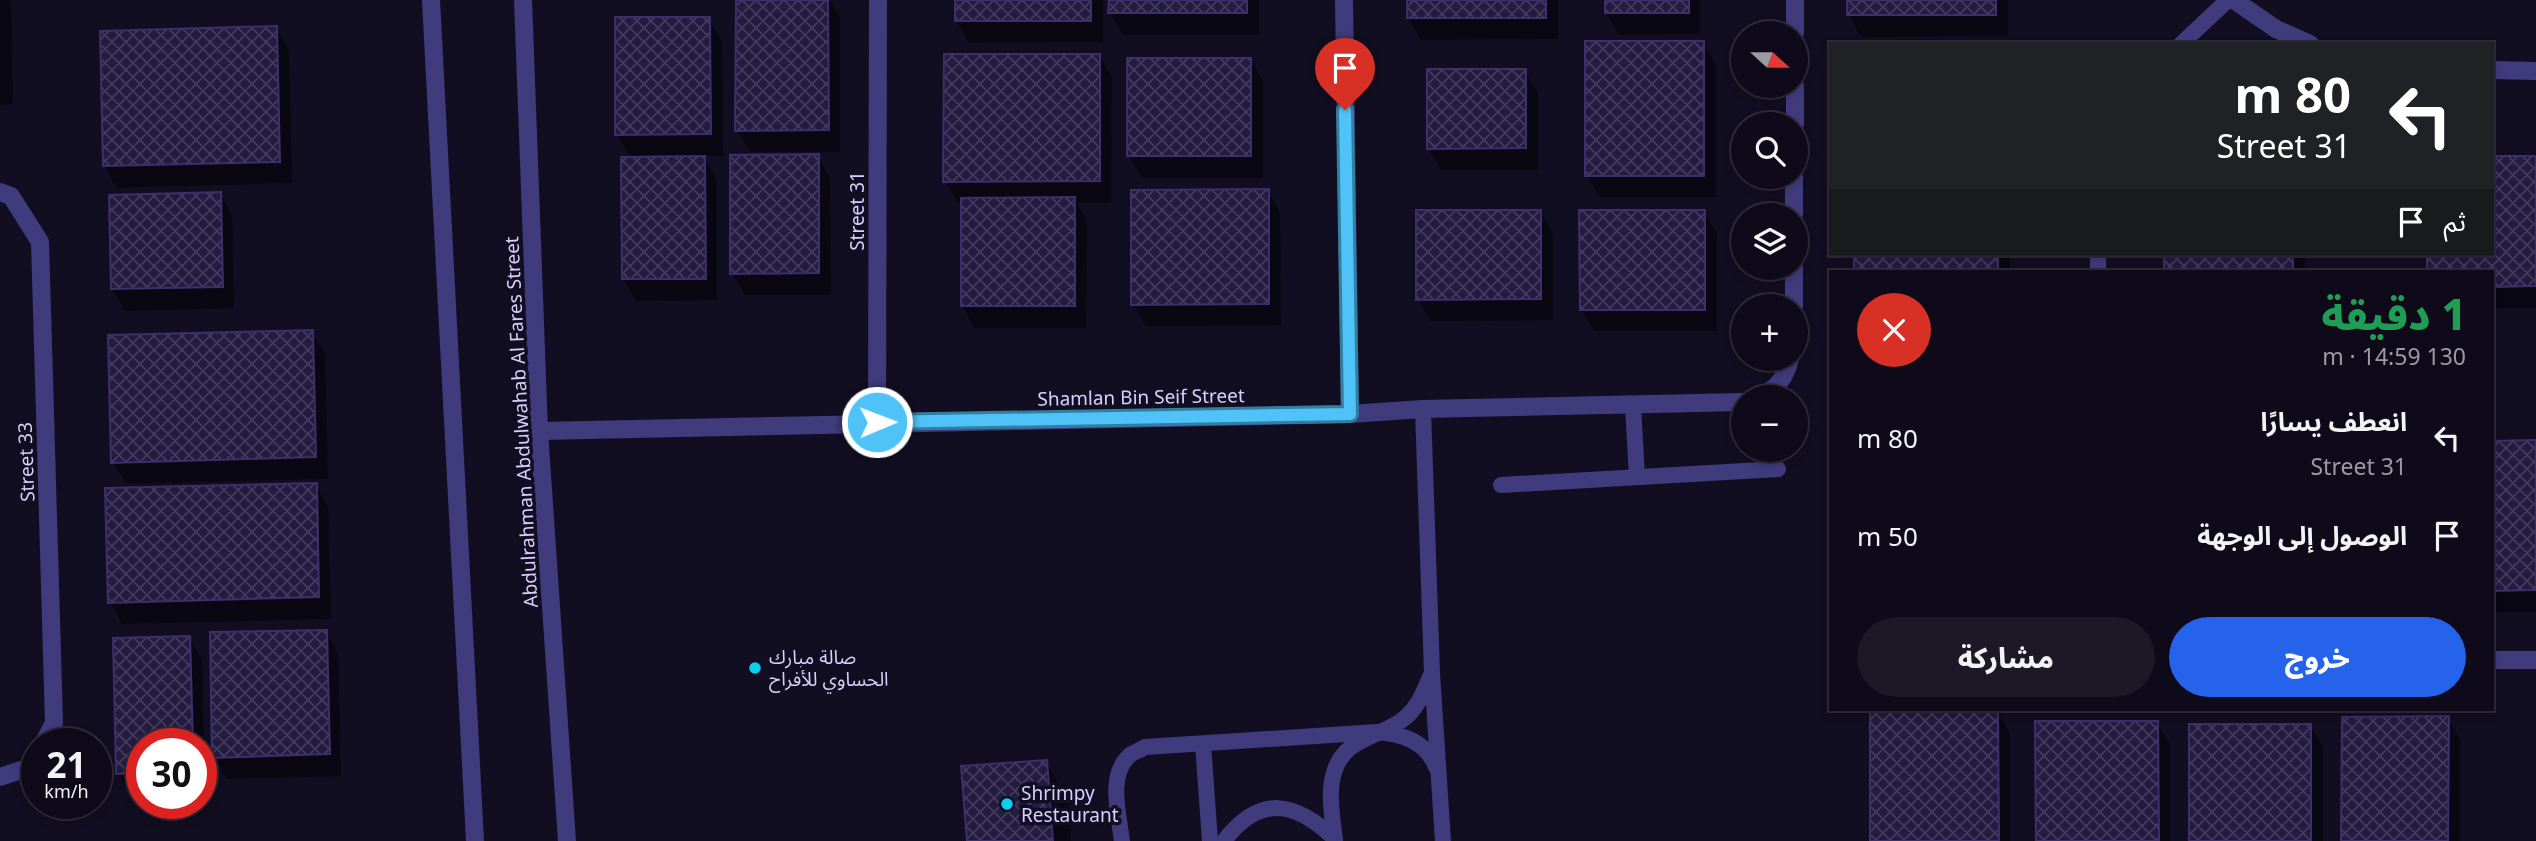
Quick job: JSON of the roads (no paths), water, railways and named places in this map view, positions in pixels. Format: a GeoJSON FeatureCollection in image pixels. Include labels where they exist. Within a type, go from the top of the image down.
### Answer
{"type":"FeatureCollection","features":[{"type":"Feature","properties":{"kind":"street"},"geometry":{"type":"LineString","coordinates":[[431,0],[475,841]]}},
{"type":"Feature","properties":{"kind":"street","name":"Abdulrahman Abdulwahab Al Fares Street"},"geometry":{"type":"LineString","coordinates":[[523,0],[539,431],[567,841]]}},
{"type":"Feature","properties":{"kind":"street","name":"Street 31"},"geometry":{"type":"LineString","coordinates":[[877,422],[878,0]]}},
{"type":"Feature","properties":{"kind":"street"},"geometry":{"type":"LineString","coordinates":[[1343,0],[1350,414]]}},
{"type":"Feature","properties":{"kind":"street"},"geometry":{"type":"LineString","coordinates":[[1795,0],[1795,21]]}},
{"type":"Feature","properties":{"kind":"street"},"geometry":{"type":"LineString","coordinates":[[2234,0],[2276,29],[2305,42]]}},
{"type":"Feature","properties":{"kind":"street"},"geometry":{"type":"LineString","coordinates":[[2494,70],[2536,71]]}},
{"type":"Feature","properties":{"kind":"street","name":"Street 33"},"geometry":{"type":"LineString","coordinates":[[0,192],[11,196],[40,242],[54,723],[51,728]]}},
{"type":"Feature","properties":{"kind":"street","name":"Shamlan Bin Seif Street"},"geometry":{"type":"LineString","coordinates":[[539,431],[1350,414],[1423,409],[1731,402]]}},
{"type":"Feature","properties":{"kind":"street"},"geometry":{"type":"LineString","coordinates":[[2494,660],[2536,660]]}},
{"type":"Feature","properties":{"kind":"street"},"geometry":{"type":"LineString","coordinates":[[0,777],[21,770]]}},
{"type":"Feature","properties":{"kind":"lane"},"geometry":{"type":"LineString","coordinates":[[2183,42],[2228,0]]}},
{"type":"Feature","properties":{"kind":"lane"},"geometry":{"type":"LineString","coordinates":[[1633,406],[1637,476]]}},
{"type":"Feature","properties":{"kind":"lane"},"geometry":{"type":"LineString","coordinates":[[1423,409],[1432,673],[1443,841]]}},
{"type":"Feature","properties":{"kind":"lane"},"geometry":{"type":"LineString","coordinates":[[1501,485],[1778,469]]}},
{"type":"Feature","properties":{"kind":"lane"},"geometry":{"type":"LineString","coordinates":[[1335,840],[1332,777],[1338,762],[1355,743],[1406,718],[1419,703],[1432,673]]}},
{"type":"Feature","properties":{"kind":"lane"},"geometry":{"type":"LineString","coordinates":[[1122,841],[1117,793],[1118,774],[1130,755],[1145,747],[1377,732],[1405,737],[1421,745],[1433,758],[1439,775]]}},
{"type":"Feature","properties":{"kind":"lane"},"geometry":{"type":"LineString","coordinates":[[1203,744],[1210,841]]}},
{"type":"Feature","properties":{"kind":"lane"},"geometry":{"type":"LineString","coordinates":[[1224,841],[1248,815],[1263,809],[1299,812],[1317,822],[1335,840]]}},
{"type":"Feature","properties":{"kind":"place","name":"صالة مبارك الحساوي للأفراح"},"geometry":{"type":"Point","coordinates":[755,668]}},
{"type":"Feature","properties":{"kind":"place","name":"Shrimpy Restaurant"},"geometry":{"type":"Point","coordinates":[1007,804]}}]}
